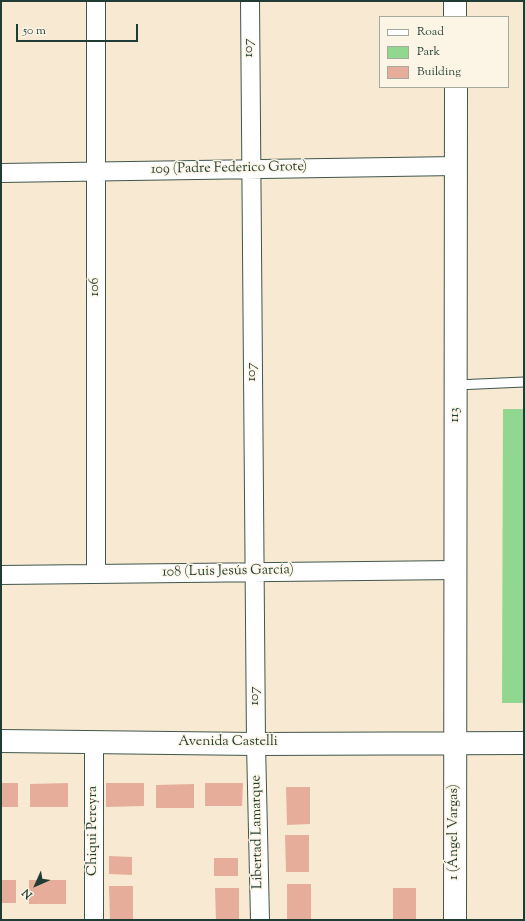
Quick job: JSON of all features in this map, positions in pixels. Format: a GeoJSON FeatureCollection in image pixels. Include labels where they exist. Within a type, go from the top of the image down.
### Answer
{"type":"FeatureCollection","features":[{"type":"Feature","properties":{"kind":"street","name":"106"},"geometry":{"type":"LineString","coordinates":[[96,1],[96,574]]}},
{"type":"Feature","properties":{"kind":"street","name":"107"},"geometry":{"type":"LineString","coordinates":[[250,1],[256,744]]}},
{"type":"Feature","properties":{"kind":"street"},"geometry":{"type":"LineString","coordinates":[[455,1],[455,16]]}},
{"type":"Feature","properties":{"kind":"street","name":"113"},"geometry":{"type":"LineString","coordinates":[[456,88],[456,744]]}},
{"type":"Feature","properties":{"kind":"street","name":"109 (Padre Federico Grote)"},"geometry":{"type":"LineString","coordinates":[[1,172],[456,166]]}},
{"type":"Feature","properties":{"kind":"street","name":"108 (Luis Jesús García)"},"geometry":{"type":"LineString","coordinates":[[1,575],[456,570]]}},
{"type":"Feature","properties":{"kind":"street","name":"Avenida Castelli"},"geometry":{"type":"LineString","coordinates":[[1,741],[256,744],[524,743]]}},
{"type":"Feature","properties":{"kind":"street","name":"Chiqui Pereyra"},"geometry":{"type":"LineString","coordinates":[[94,742],[94,920]]}},
{"type":"Feature","properties":{"kind":"street","name":"Libertad Lamarque"},"geometry":{"type":"LineString","coordinates":[[256,744],[260,920]]}},
{"type":"Feature","properties":{"kind":"street","name":"1 (Ángel Vargas)"},"geometry":{"type":"LineString","coordinates":[[455,920],[456,744]]}},
{"type":"Feature","properties":{"kind":"lane"},"geometry":{"type":"LineString","coordinates":[[456,385],[524,382]]}},
{"type":"Feature","properties":{"kind":"green space"},"geometry":{"type":"Polygon","coordinates":[[[503,409],[524,409],[524,703],[502,703],[503,409]]]}},
{"type":"Feature","properties":{"kind":"building"},"geometry":{"type":"Polygon","coordinates":[[[1,783],[18,783],[18,807],[1,807],[1,783]]]}},
{"type":"Feature","properties":{"kind":"building"},"geometry":{"type":"Polygon","coordinates":[[[68,783],[68,807],[30,807],[30,784],[68,783]]]}},
{"type":"Feature","properties":{"kind":"building"},"geometry":{"type":"Polygon","coordinates":[[[106,783],[144,783],[144,806],[106,807],[106,783]]]}},
{"type":"Feature","properties":{"kind":"building"},"geometry":{"type":"Polygon","coordinates":[[[205,783],[243,783],[242,806],[205,806],[205,783]]]}},
{"type":"Feature","properties":{"kind":"building"},"geometry":{"type":"Polygon","coordinates":[[[194,784],[194,808],[156,808],[156,785],[194,784]]]}},
{"type":"Feature","properties":{"kind":"building"},"geometry":{"type":"Polygon","coordinates":[[[286,787],[310,787],[310,824],[287,825],[286,787]]]}},
{"type":"Feature","properties":{"kind":"building"},"geometry":{"type":"Polygon","coordinates":[[[285,835],[309,835],[309,872],[286,872],[285,835]]]}},
{"type":"Feature","properties":{"kind":"building"},"geometry":{"type":"Polygon","coordinates":[[[109,856],[132,857],[132,875],[109,874],[109,856]]]}},
{"type":"Feature","properties":{"kind":"building"},"geometry":{"type":"Polygon","coordinates":[[[214,858],[238,858],[238,876],[214,876],[214,858]]]}},
{"type":"Feature","properties":{"kind":"building"},"geometry":{"type":"Polygon","coordinates":[[[1,880],[16,880],[16,903],[1,903],[1,880]]]}},
{"type":"Feature","properties":{"kind":"building"},"geometry":{"type":"Polygon","coordinates":[[[29,880],[66,880],[66,904],[29,904],[29,880]]]}},
{"type":"Feature","properties":{"kind":"building"},"geometry":{"type":"Polygon","coordinates":[[[287,884],[311,884],[311,920],[287,920],[287,884]]]}},
{"type":"Feature","properties":{"kind":"building"},"geometry":{"type":"Polygon","coordinates":[[[109,886],[133,886],[133,920],[110,920],[109,886]]]}},
{"type":"Feature","properties":{"kind":"building"},"geometry":{"type":"Polygon","coordinates":[[[215,888],[239,888],[239,920],[216,920],[215,888]]]}},
{"type":"Feature","properties":{"kind":"building"},"geometry":{"type":"Polygon","coordinates":[[[393,888],[416,888],[416,920],[393,920],[393,888]]]}}]}
